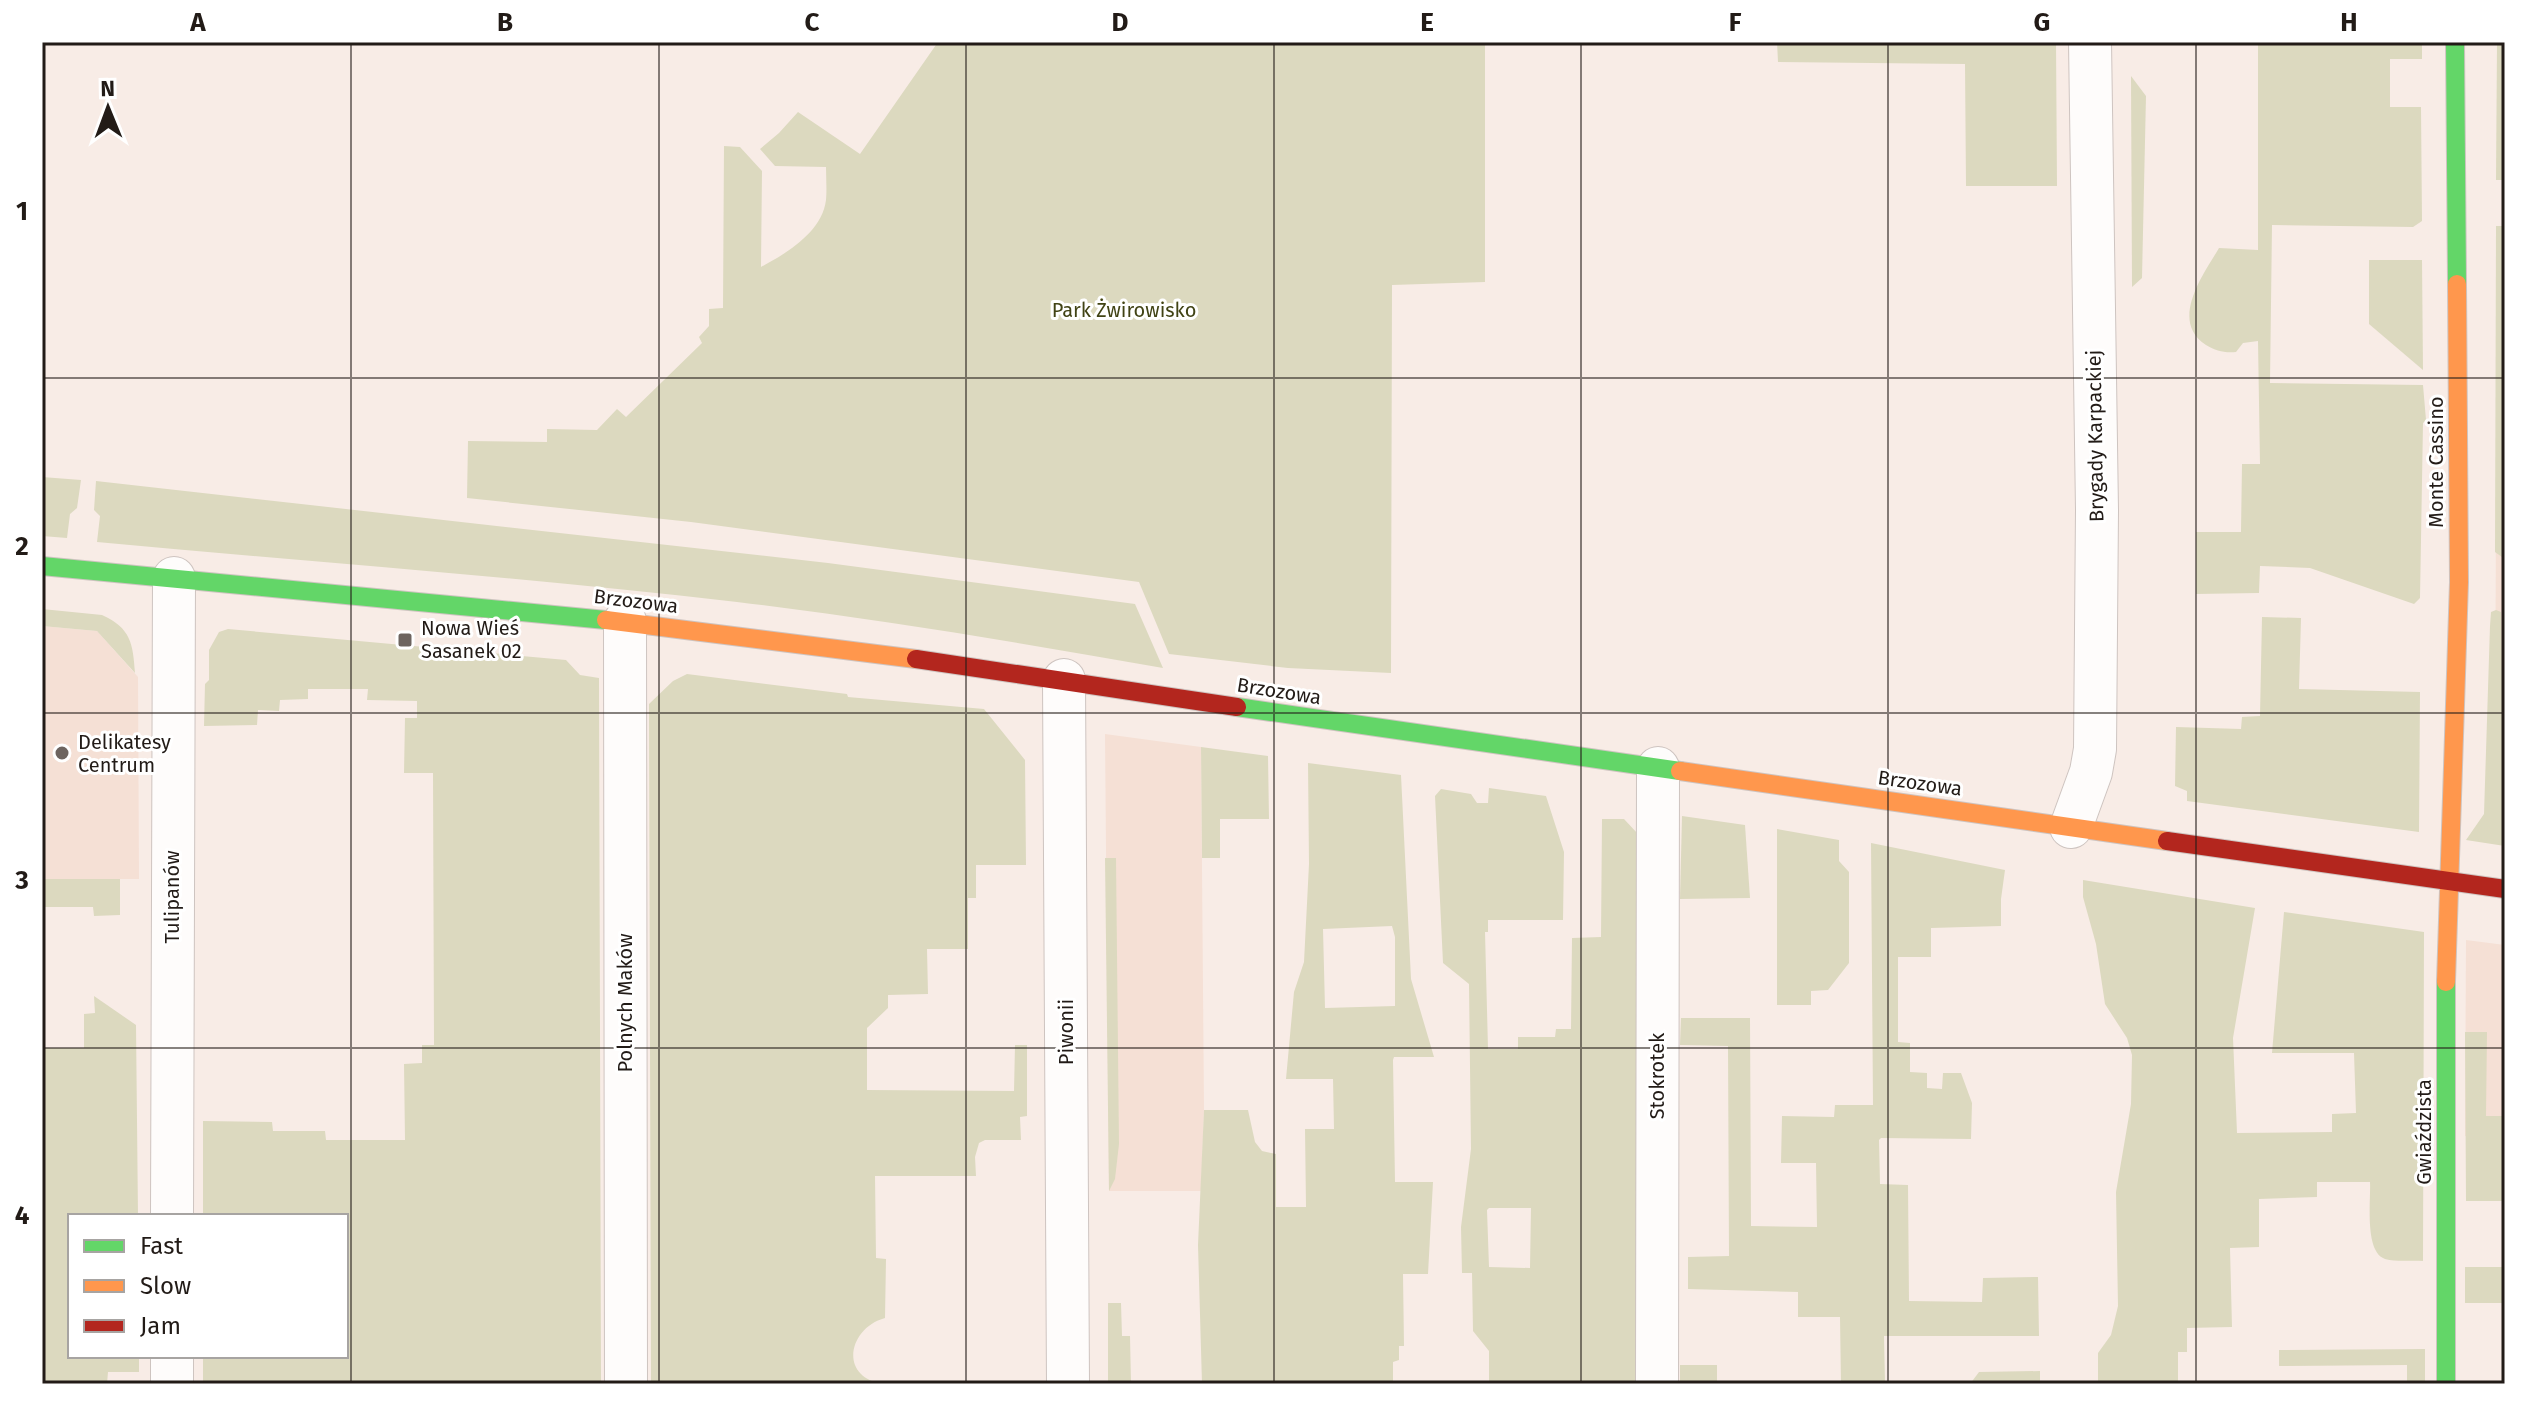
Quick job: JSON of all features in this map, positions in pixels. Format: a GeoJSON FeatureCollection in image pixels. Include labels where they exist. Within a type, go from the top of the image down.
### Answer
{"type":"FeatureCollection","features":[{"type":"Feature","properties":{"kind":"street","name":"Brygady Karpackiej"},"geometry":{"type":"LineString","coordinates":[[2071,827],[2087,784],[2095,749],[2097,510],[2090,42]]}},
{"type":"Feature","properties":{"kind":"street","name":"Monte Cassino"},"geometry":{"type":"LineString","coordinates":[[2448,881],[2459,582],[2455,42]]}},
{"type":"Feature","properties":{"kind":"street","name":"Brzozowa"},"geometry":{"type":"LineString","coordinates":[[42,566],[625,621],[846,649],[2505,889]]}},
{"type":"Feature","properties":{"kind":"street","name":"Tulipanów"},"geometry":{"type":"LineString","coordinates":[[172,1214],[174,578]]}},
{"type":"Feature","properties":{"kind":"street","name":"Polnych Maków"},"geometry":{"type":"LineString","coordinates":[[625,621],[626,1384]]}},
{"type":"Feature","properties":{"kind":"street","name":"Piwonii"},"geometry":{"type":"LineString","coordinates":[[1064,680],[1068,1384]]}},
{"type":"Feature","properties":{"kind":"street","name":"Stokrotek"},"geometry":{"type":"LineString","coordinates":[[1657,1384],[1658,768]]}},
{"type":"Feature","properties":{"kind":"street","name":"Gwiaździsta"},"geometry":{"type":"LineString","coordinates":[[2446,1384],[2448,881]]}},
{"type":"Feature","properties":{"kind":"street"},"geometry":{"type":"LineString","coordinates":[[172,1358],[172,1384]]}},
{"type":"Feature","properties":{"kind":"shaded area"},"geometry":{"type":"Polygon","coordinates":[[[2496,486],[2505,486],[2505,816],[2495,816],[2496,486]]]}},
{"type":"Feature","properties":{"kind":"shaded area"},"geometry":{"type":"Polygon","coordinates":[[[42,626],[97,631],[138,677],[139,879],[42,879],[42,626]]]}},
{"type":"Feature","properties":{"kind":"shaded area"},"geometry":{"type":"Polygon","coordinates":[[[1105,734],[1201,747],[1204,1110],[1201,1191],[1109,1191],[1105,734]]]}},
{"type":"Feature","properties":{"kind":"shaded area"},"geometry":{"type":"Polygon","coordinates":[[[2466,940],[2505,945],[2505,1136],[2465,1136],[2466,940]]]}},
{"type":"Feature","properties":{"kind":"green space","name":"Park Żwirowisko"},"geometry":{"type":"Polygon","coordinates":[[[938,42],[1485,42],[1485,282],[1392,285],[1391,673],[1288,668],[1169,654],[1139,582],[691,522],[467,498],[468,441],[547,442],[547,429],[597,430],[617,409],[626,417],[702,343],[699,337],[709,326],[709,309],[723,308],[724,146],[740,147],[762,171],[761,267],[792,248],[818,222],[826,200],[826,167],[775,166],[760,149],[798,112],[860,154],[938,42]]]}},
{"type":"Feature","properties":{"kind":"green space"},"geometry":{"type":"Polygon","coordinates":[[[1777,42],[2056,42],[2057,186],[1966,186],[1965,64],[1778,62],[1777,42]]]}},
{"type":"Feature","properties":{"kind":"green space"},"geometry":{"type":"Polygon","coordinates":[[[2258,42],[2422,42],[2422,59],[2390,59],[2390,107],[2421,107],[2422,221],[2413,227],[2272,225],[2270,383],[2423,385],[2426,420],[2423,423],[2420,598],[2414,604],[2310,568],[2260,566],[2259,593],[2196,594],[2196,532],[2241,532],[2242,464],[2260,464],[2258,341],[2243,343],[2236,352],[2224,352],[2206,345],[2195,335],[2190,324],[2190,311],[2198,284],[2219,248],[2258,250],[2258,42]]]}},
{"type":"Feature","properties":{"kind":"green space"},"geometry":{"type":"Polygon","coordinates":[[[2497,42],[2505,42],[2505,180],[2496,180],[2497,42]]]}},
{"type":"Feature","properties":{"kind":"green space"},"geometry":{"type":"Polygon","coordinates":[[[2131,76],[2146,96],[2142,278],[2132,287],[2131,76]]]}},
{"type":"Feature","properties":{"kind":"green space"},"geometry":{"type":"Polygon","coordinates":[[[2496,226],[2505,226],[2505,556],[2502,557],[2495,552],[2496,226]]]}},
{"type":"Feature","properties":{"kind":"green space"},"geometry":{"type":"Polygon","coordinates":[[[2369,260],[2422,260],[2423,370],[2369,324],[2369,260]]]}},
{"type":"Feature","properties":{"kind":"green space"},"geometry":{"type":"Polygon","coordinates":[[[42,477],[81,480],[77,508],[70,514],[67,538],[42,536],[42,477]]]}},
{"type":"Feature","properties":{"kind":"green space"},"geometry":{"type":"Polygon","coordinates":[[[96,481],[828,563],[1135,604],[1163,668],[950,632],[737,602],[497,577],[97,542],[100,516],[94,510],[96,481]]]}},
{"type":"Feature","properties":{"kind":"green space"},"geometry":{"type":"Polygon","coordinates":[[[42,609],[102,615],[112,620],[129,638],[135,673],[97,631],[42,626],[42,609]]]}},
{"type":"Feature","properties":{"kind":"green space"},"geometry":{"type":"Polygon","coordinates":[[[2491,612],[2501,612],[2505,846],[2466,840],[2484,814],[2490,626],[2491,612]]]}},
{"type":"Feature","properties":{"kind":"green space"},"geometry":{"type":"Polygon","coordinates":[[[2262,617],[2301,618],[2299,689],[2420,692],[2419,832],[2187,801],[2187,791],[2175,786],[2176,727],[2241,729],[2242,717],[2260,716],[2262,617]]]}},
{"type":"Feature","properties":{"kind":"green space"},"geometry":{"type":"Polygon","coordinates":[[[228,629],[566,660],[580,675],[599,678],[601,1384],[203,1384],[203,1358],[348,1358],[348,1214],[203,1214],[203,1121],[272,1122],[273,1131],[325,1131],[326,1140],[405,1140],[404,1064],[422,1063],[422,1045],[434,1045],[433,773],[404,773],[405,718],[417,718],[417,701],[367,700],[368,689],[308,689],[308,699],[280,700],[279,711],[258,710],[257,725],[204,726],[209,650],[219,632],[228,629]]]}},
{"type":"Feature","properties":{"kind":"green space"},"geometry":{"type":"Polygon","coordinates":[[[687,674],[847,694],[848,697],[984,709],[1025,760],[1026,865],[976,865],[976,898],[968,898],[968,949],[927,949],[928,994],[888,995],[888,1008],[867,1028],[867,1090],[1014,1091],[1015,1045],[1027,1045],[1027,1116],[1020,1117],[1021,1140],[985,1140],[979,1143],[975,1157],[976,1176],[875,1176],[876,1258],[886,1259],[885,1318],[872,1323],[863,1332],[853,1352],[854,1363],[860,1373],[869,1380],[884,1384],[651,1384],[649,704],[673,681],[687,674]]]}},
{"type":"Feature","properties":{"kind":"green space"},"geometry":{"type":"Polygon","coordinates":[[[1201,747],[1268,756],[1269,819],[1220,819],[1220,858],[1202,858],[1201,747]]]}},
{"type":"Feature","properties":{"kind":"green space"},"geometry":{"type":"Polygon","coordinates":[[[1308,763],[1401,775],[1411,979],[1434,1057],[1394,1057],[1393,1060],[1395,1182],[1433,1182],[1428,1274],[1403,1274],[1404,1346],[1399,1346],[1399,1360],[1393,1362],[1393,1384],[1202,1384],[1198,1245],[1204,1110],[1248,1110],[1255,1142],[1262,1151],[1276,1154],[1276,1207],[1306,1207],[1305,1129],[1334,1129],[1333,1079],[1286,1079],[1294,992],[1304,962],[1309,864],[1308,763]],[[1392,926],[1323,929],[1325,1008],[1395,1006],[1395,937],[1392,926]]]}},
{"type":"Feature","properties":{"kind":"green space"},"geometry":{"type":"Polygon","coordinates":[[[1489,788],[1546,796],[1564,852],[1563,920],[1488,920],[1488,932],[1485,932],[1488,1049],[1518,1049],[1518,1037],[1555,1037],[1556,1029],[1571,1029],[1572,938],[1601,937],[1602,819],[1624,819],[1638,834],[1640,1384],[1489,1384],[1489,1351],[1473,1331],[1472,1273],[1462,1273],[1461,1227],[1471,1149],[1469,984],[1443,963],[1435,796],[1441,789],[1471,794],[1477,803],[1488,803],[1489,788]],[[1531,1208],[1487,1210],[1489,1267],[1530,1268],[1531,1208]]]}},
{"type":"Feature","properties":{"kind":"green space"},"geometry":{"type":"Polygon","coordinates":[[[1682,816],[1745,825],[1750,898],[1680,899],[1682,816]]]}},
{"type":"Feature","properties":{"kind":"green space"},"geometry":{"type":"Polygon","coordinates":[[[1777,829],[1839,840],[1839,861],[1849,872],[1849,963],[1828,990],[1811,991],[1811,1005],[1777,1005],[1777,829]]]}},
{"type":"Feature","properties":{"kind":"green space"},"geometry":{"type":"Polygon","coordinates":[[[1871,843],[2005,870],[2001,926],[1931,928],[1931,957],[1898,957],[1898,1042],[1910,1043],[1910,1072],[1927,1073],[1927,1088],[1942,1089],[1943,1073],[1961,1073],[1972,1103],[1971,1139],[1881,1138],[1880,1184],[1908,1185],[1909,1301],[1982,1302],[1983,1278],[2038,1277],[2039,1336],[1884,1336],[1885,1384],[1841,1384],[1840,1317],[1798,1317],[1798,1292],[1688,1289],[1688,1257],[1729,1256],[1728,1046],[1680,1045],[1681,1018],[1750,1018],[1751,1226],[1817,1227],[1816,1163],[1781,1163],[1782,1116],[1834,1117],[1835,1105],[1873,1105],[1871,843]]]}},
{"type":"Feature","properties":{"kind":"green space"},"geometry":{"type":"Polygon","coordinates":[[[1105,858],[1116,858],[1119,1144],[1115,1179],[1109,1191],[1105,858]]]}},
{"type":"Feature","properties":{"kind":"green space"},"geometry":{"type":"Polygon","coordinates":[[[42,879],[120,879],[120,915],[94,916],[93,907],[42,907],[42,879]]]}},
{"type":"Feature","properties":{"kind":"green space"},"geometry":{"type":"Polygon","coordinates":[[[2083,880],[2255,908],[2233,1038],[2237,1133],[2332,1132],[2332,1114],[2356,1113],[2354,1053],[2272,1053],[2284,912],[2424,932],[2423,1261],[2389,1260],[2378,1254],[2371,1236],[2370,1182],[2317,1182],[2317,1197],[2259,1199],[2259,1247],[2230,1248],[2232,1327],[2187,1328],[2187,1352],[2178,1352],[2178,1384],[2098,1384],[2098,1353],[2111,1335],[2118,1306],[2116,1192],[2131,1104],[2132,1055],[2127,1038],[2105,1004],[2096,944],[2083,897],[2083,880]]]}},
{"type":"Feature","properties":{"kind":"green space"},"geometry":{"type":"Polygon","coordinates":[[[94,996],[136,1025],[138,1214],[68,1214],[68,1358],[139,1358],[139,1372],[108,1372],[107,1384],[42,1384],[42,1048],[84,1048],[84,1014],[95,1013],[94,996]]]}},
{"type":"Feature","properties":{"kind":"green space"},"geometry":{"type":"Polygon","coordinates":[[[2465,1032],[2487,1032],[2486,1116],[2505,1116],[2505,1201],[2466,1201],[2465,1032]]]}},
{"type":"Feature","properties":{"kind":"green space"},"geometry":{"type":"Polygon","coordinates":[[[2465,1267],[2505,1267],[2505,1303],[2465,1303],[2465,1267]]]}},
{"type":"Feature","properties":{"kind":"green space"},"geometry":{"type":"Polygon","coordinates":[[[1108,1303],[1121,1303],[1122,1336],[1130,1336],[1131,1384],[1108,1384],[1108,1303]]]}},
{"type":"Feature","properties":{"kind":"green space"},"geometry":{"type":"Polygon","coordinates":[[[2425,1349],[2425,1384],[2407,1384],[2407,1365],[2279,1366],[2279,1350],[2425,1349]]]}},
{"type":"Feature","properties":{"kind":"green space"},"geometry":{"type":"Polygon","coordinates":[[[1680,1365],[1717,1365],[1717,1384],[1680,1384],[1680,1365]]]}},
{"type":"Feature","properties":{"kind":"green space"},"geometry":{"type":"Polygon","coordinates":[[[2040,1371],[2040,1384],[1970,1384],[1979,1372],[2040,1371]]]}},
{"type":"Feature","properties":{"kind":"traffic: fast"},"geometry":{"type":"LineString","coordinates":[[2455,42],[2457,284]]}},
{"type":"Feature","properties":{"kind":"traffic: fast"},"geometry":{"type":"LineString","coordinates":[[42,566],[606,620]]}},
{"type":"Feature","properties":{"kind":"traffic: fast"},"geometry":{"type":"LineString","coordinates":[[1237,707],[1680,771]]}},
{"type":"Feature","properties":{"kind":"traffic: fast"},"geometry":{"type":"LineString","coordinates":[[2446,982],[2446,1384]]}},
{"type":"Feature","properties":{"kind":"traffic: slow"},"geometry":{"type":"LineString","coordinates":[[2446,982],[2459,582],[2457,284]]}},
{"type":"Feature","properties":{"kind":"traffic: slow"},"geometry":{"type":"LineString","coordinates":[[606,620],[916,659]]}},
{"type":"Feature","properties":{"kind":"traffic: slow"},"geometry":{"type":"LineString","coordinates":[[1680,771],[2167,841]]}},
{"type":"Feature","properties":{"kind":"traffic: jam"},"geometry":{"type":"LineString","coordinates":[[916,659],[1237,707]]}},
{"type":"Feature","properties":{"kind":"traffic: jam"},"geometry":{"type":"LineString","coordinates":[[2167,841],[2505,889]]}},
{"type":"Feature","properties":{"kind":"place","name":"Nowa Wieś Sasanek 02"},"geometry":{"type":"Point","coordinates":[405,640]}},
{"type":"Feature","properties":{"kind":"place","name":"Delikatesy Centrum"},"geometry":{"type":"Point","coordinates":[62,753]}}]}
